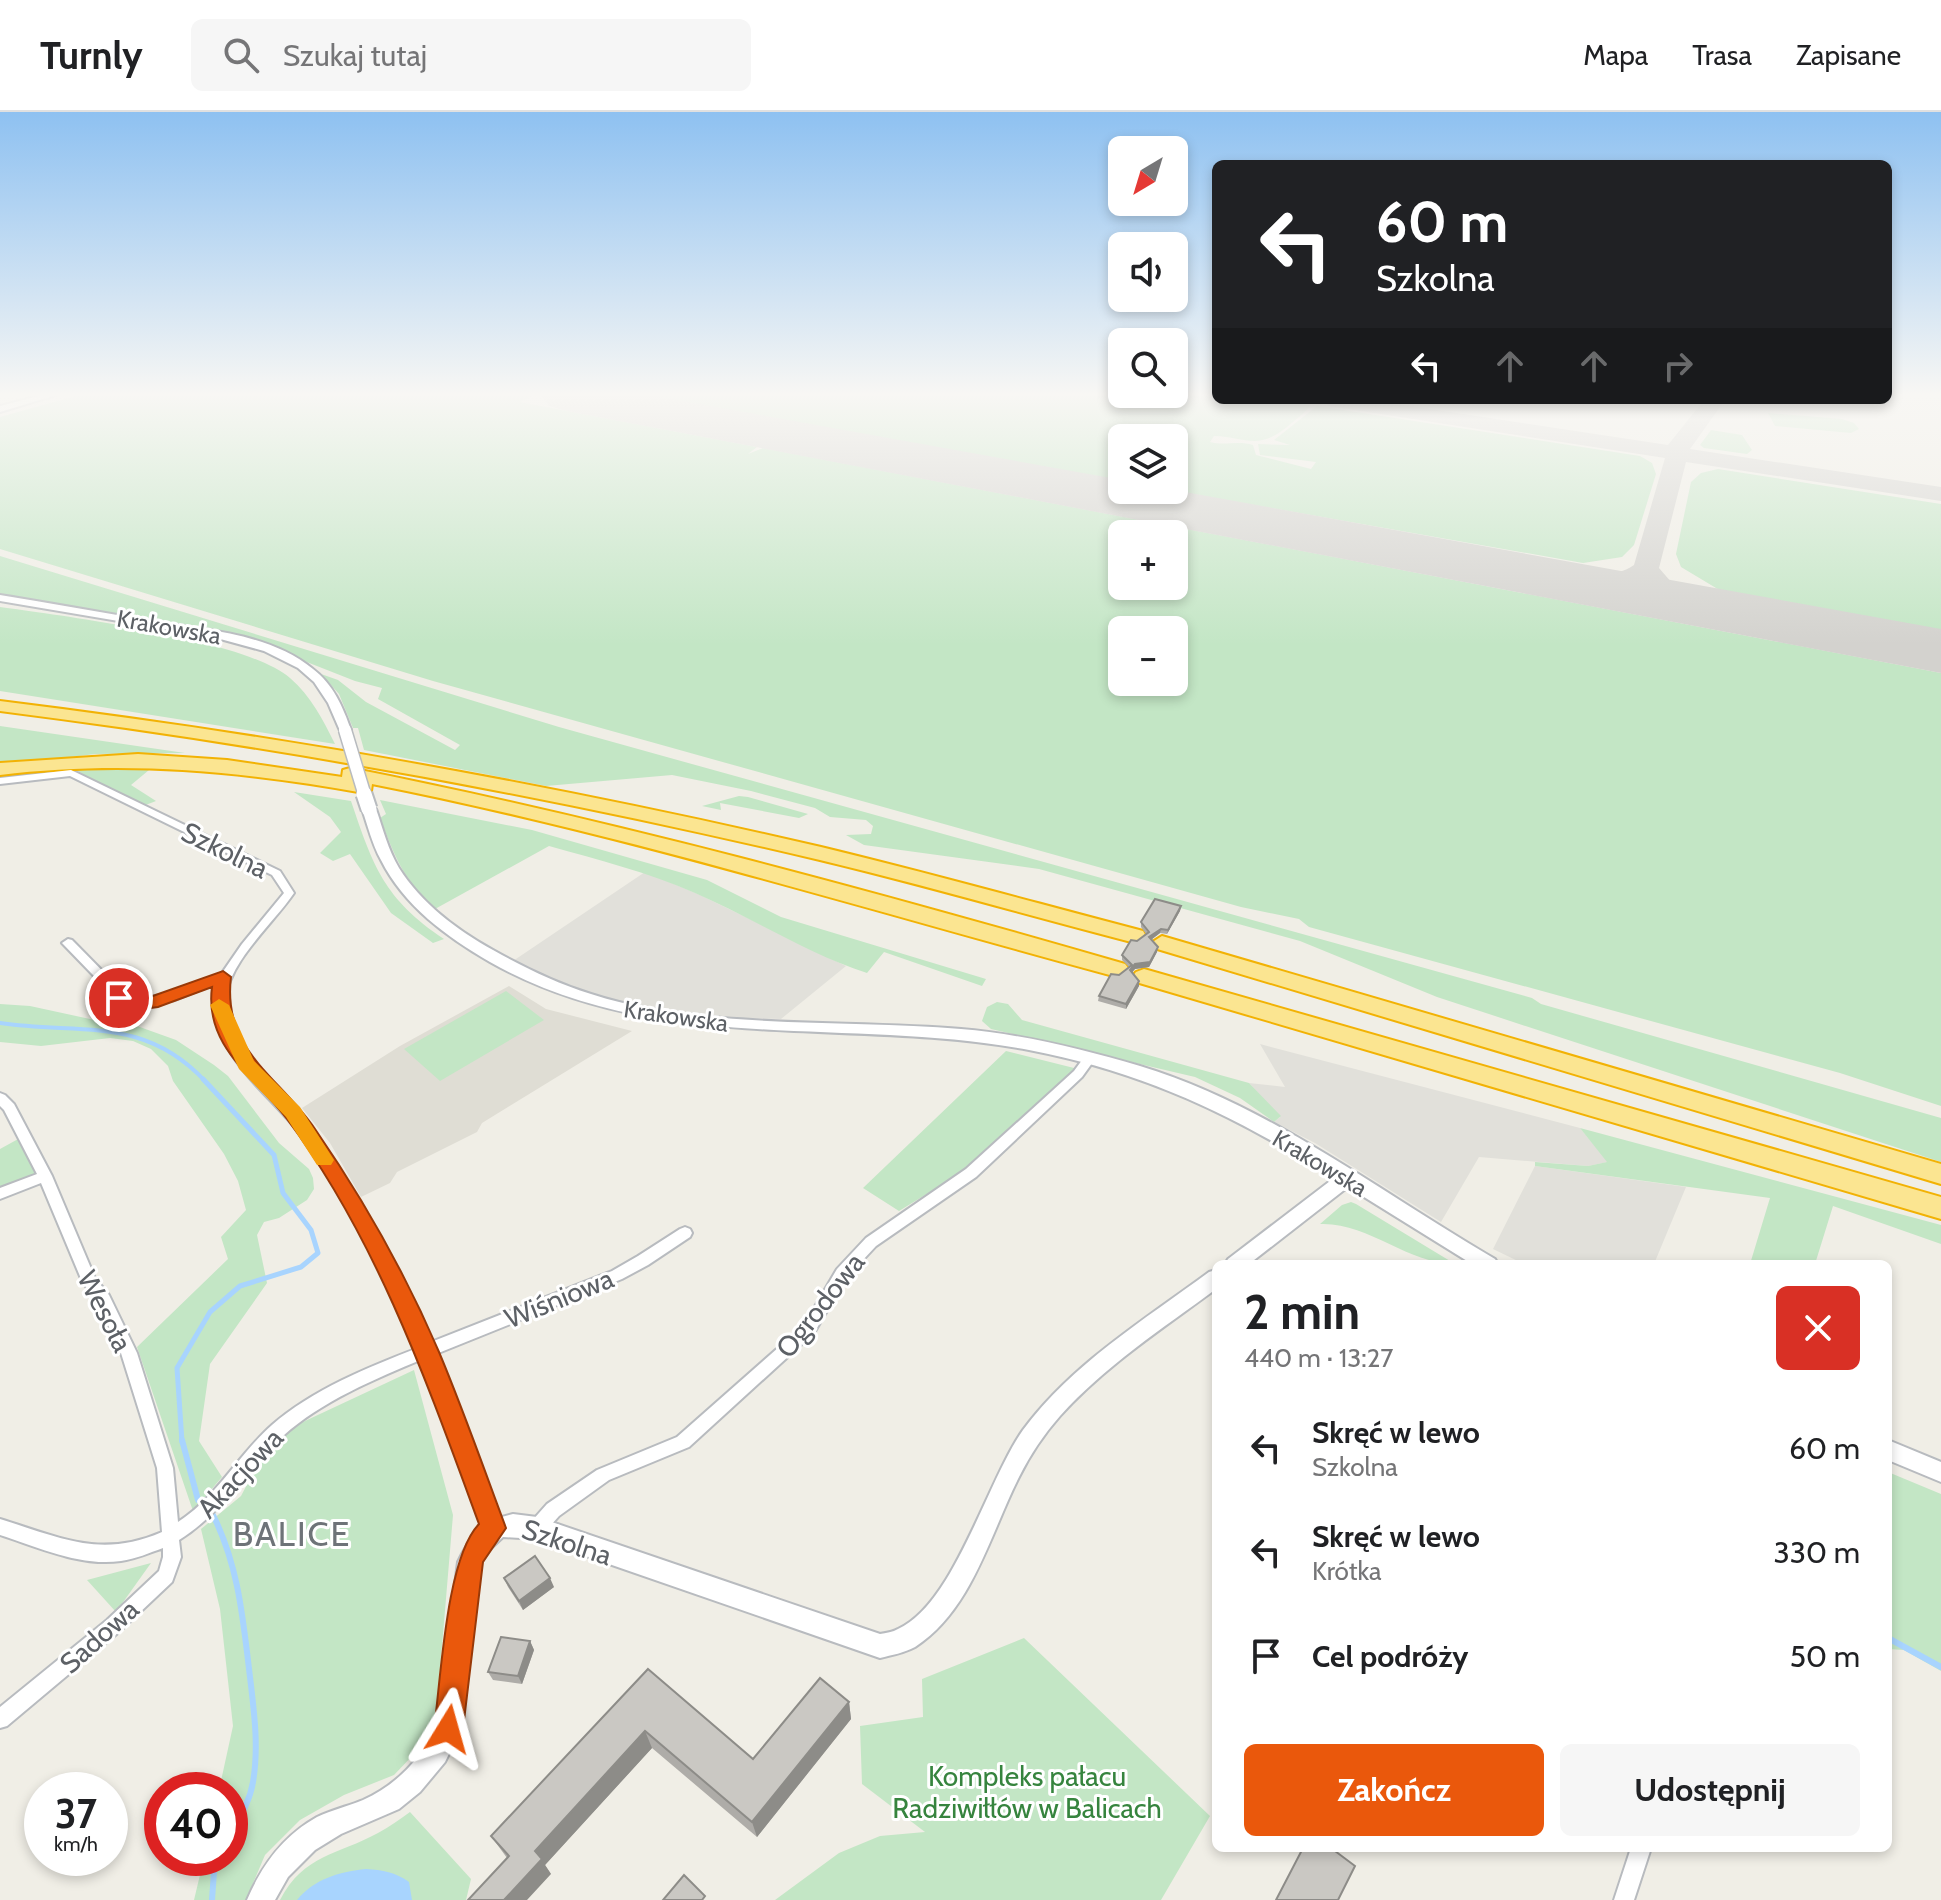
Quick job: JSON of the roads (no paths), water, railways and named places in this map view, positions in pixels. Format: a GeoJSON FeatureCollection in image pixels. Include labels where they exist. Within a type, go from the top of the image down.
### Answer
{"type":"FeatureCollection","features":[{"type":"Feature","properties":{"kind":"highway"},"geometry":{"type":"LineString","coordinates":[[0,706],[286,747],[502,785],[824,854],[1135,936]]}},
{"type":"Feature","properties":{"kind":"highway"},"geometry":{"type":"LineString","coordinates":[[0,718],[406,784],[762,869],[1117,969]]}},
{"type":"Feature","properties":{"kind":"highway"},"geometry":{"type":"LineString","coordinates":[[0,769],[101,758],[207,761],[544,817]]}},
{"type":"Feature","properties":{"kind":"highway"},"geometry":{"type":"LineString","coordinates":[[1162,943],[1941,1174]]}},
{"type":"Feature","properties":{"kind":"highway"},"geometry":{"type":"LineString","coordinates":[[1144,977],[1941,1208]]}},
{"type":"Feature","properties":{"kind":"street","name":"Krakowska"},"geometry":{"type":"LineString","coordinates":[[0,598],[214,635],[266,648],[302,666],[322,682],[336,703],[369,809],[392,868],[437,919],[483,953],[522,975],[572,995],[686,1020],[965,1034],[1089,1059],[1199,1094],[1481,1260]]}},
{"type":"Feature","properties":{"kind":"street","name":"Szkolna"},"geometry":{"type":"LineString","coordinates":[[0,781],[71,773],[276,873],[289,893],[223,977],[219,1004],[235,1048],[246,1065],[293,1112],[360,1220],[427,1352],[493,1528],[517,1523],[537,1528],[880,1646],[902,1643],[925,1628],[945,1604],[1014,1464],[1054,1409],[1082,1379],[1212,1281]]}},
{"type":"Feature","properties":{"kind":"street"},"geometry":{"type":"LineString","coordinates":[[68,943],[129,1005],[171,997],[223,977]]}},
{"type":"Feature","properties":{"kind":"street","name":"Ogrodowa"},"geometry":{"type":"LineString","coordinates":[[537,1528],[553,1510],[603,1475],[683,1442],[809,1329],[842,1273],[871,1242],[981,1164],[1078,1074],[1089,1059]]}},
{"type":"Feature","properties":{"kind":"street","name":"Wesoła"},"geometry":{"type":"LineString","coordinates":[[0,1098],[9,1107],[45,1176],[89,1281],[104,1299],[129,1353],[165,1468],[170,1538]]}},
{"type":"Feature","properties":{"kind":"street"},"geometry":{"type":"LineString","coordinates":[[0,1194],[45,1176]]}},
{"type":"Feature","properties":{"kind":"street"},"geometry":{"type":"LineString","coordinates":[[1240,1260],[1345,1179]]}},
{"type":"Feature","properties":{"kind":"street","name":"Wiśniowa"},"geometry":{"type":"LineString","coordinates":[[427,1352],[619,1274],[685,1233]]}},
{"type":"Feature","properties":{"kind":"street","name":"Akacjowa"},"geometry":{"type":"LineString","coordinates":[[0,1527],[84,1554],[109,1556],[170,1538],[201,1518],[263,1443],[295,1416],[427,1352]]}},
{"type":"Feature","properties":{"kind":"street"},"geometry":{"type":"LineString","coordinates":[[1892,1452],[1941,1472]]}},
{"type":"Feature","properties":{"kind":"street"},"geometry":{"type":"LineString","coordinates":[[261,1900],[295,1849],[327,1827],[380,1806],[413,1781],[438,1754],[448,1729],[470,1562],[479,1542],[493,1528]]}},
{"type":"Feature","properties":{"kind":"street","name":"Sadowa"},"geometry":{"type":"LineString","coordinates":[[0,1719],[113,1626],[166,1576],[172,1557],[170,1538]]}},
{"type":"Feature","properties":{"kind":"street"},"geometry":{"type":"LineString","coordinates":[[1624,1900],[1640,1852]]}},
{"type":"Feature","properties":{"kind":"water"},"geometry":{"type":"Polygon","coordinates":[[[366,1869],[389,1872],[409,1882],[412,1900],[297,1900],[328,1877],[366,1869]]]}},
{"type":"Feature","properties":{"kind":"waterway"},"geometry":{"type":"LineString","coordinates":[[0,1023],[84,1029],[134,1037],[182,1060],[204,1080]]}},
{"type":"Feature","properties":{"kind":"waterway"},"geometry":{"type":"LineString","coordinates":[[182,1442],[177,1368],[210,1312],[240,1286],[301,1267],[318,1253],[311,1230],[283,1193],[274,1155],[204,1080]]}},
{"type":"Feature","properties":{"kind":"waterway"},"geometry":{"type":"LineString","coordinates":[[182,1440],[198,1500]]}},
{"type":"Feature","properties":{"kind":"waterway"},"geometry":{"type":"LineString","coordinates":[[213,1515],[229,1554],[245,1635],[256,1756],[248,1798]]}},
{"type":"Feature","properties":{"kind":"waterway"},"geometry":{"type":"LineString","coordinates":[[1892,1640],[1941,1667]]}},
{"type":"Feature","properties":{"kind":"waterway"},"geometry":{"type":"LineString","coordinates":[[212,1900],[214,1876]]}},
{"type":"Feature","properties":{"kind":"district","name":"BALICE"},"geometry":{"type":"Point","coordinates":[292,1534]}},
{"type":"Feature","properties":{"kind":"park label","name":"Kompleks pałacu Radziwiłłów w Balicach"},"geometry":{"type":"Point","coordinates":[1027,1792]}}]}
